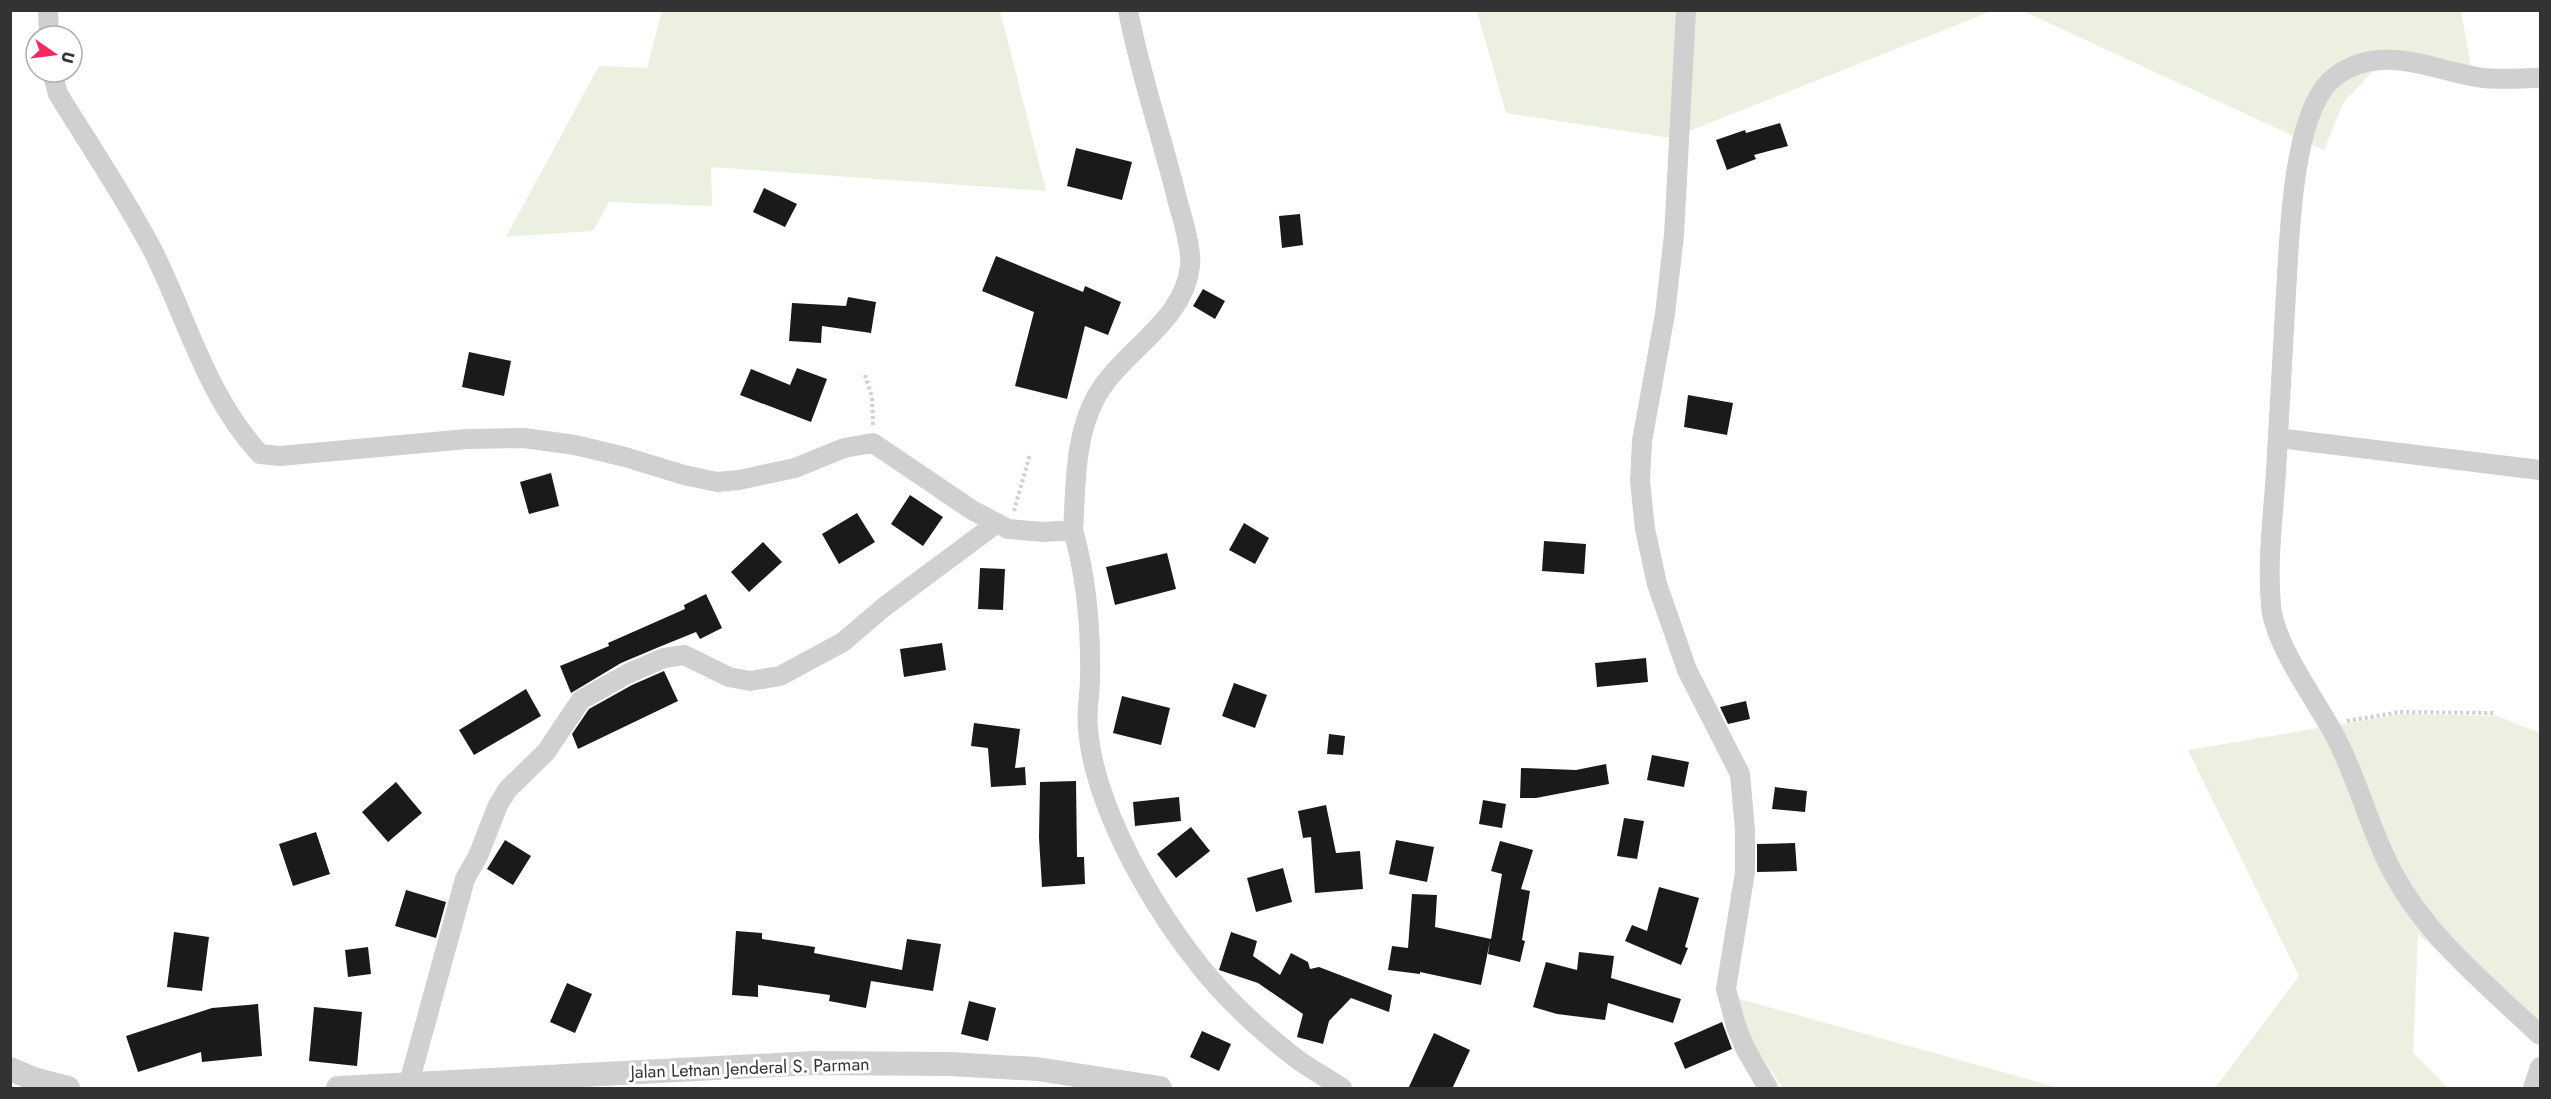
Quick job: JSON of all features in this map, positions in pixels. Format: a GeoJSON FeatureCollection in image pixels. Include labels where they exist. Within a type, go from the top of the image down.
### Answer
{"type":"FeatureCollection","features":[{"type":"Feature","properties":{"kind":"street"},"geometry":{"type":"LineString","coordinates":[[1128,10],[1134,44],[1183,223],[1190,265],[1185,286],[1166,319],[1117,368],[1097,396],[1082,432],[1077,461],[1073,530],[1084,570],[1089,623],[1088,728],[1096,774],[1111,821],[1163,914],[1192,956],[1245,1014],[1293,1056],[1342,1089]]}},
{"type":"Feature","properties":{"kind":"street"},"geometry":{"type":"LineString","coordinates":[[1686,10],[1674,235],[1665,314],[1642,441],[1640,481],[1645,529],[1657,585],[1687,670],[1740,774],[1745,830],[1745,872],[1726,989],[1736,1026],[1745,1048],[1768,1089]]}},
{"type":"Feature","properties":{"kind":"street"},"geometry":{"type":"LineString","coordinates":[[2541,78],[2480,77],[2405,60],[2379,59],[2350,67],[2333,77],[2321,92],[2305,132],[2292,209],[2278,438],[2271,607],[2278,634],[2336,738],[2384,856],[2410,902],[2459,960],[2541,1035]]}},
{"type":"Feature","properties":{"kind":"street"},"geometry":{"type":"LineString","coordinates":[[55,84],[58,94],[153,252],[188,332],[230,416],[260,454],[280,456],[467,439],[524,438],[575,445],[625,457],[684,476],[717,482],[739,480],[795,468],[844,448],[873,443],[972,510],[1003,526],[1044,532],[1073,530]]}},
{"type":"Feature","properties":{"kind":"street"},"geometry":{"type":"LineString","coordinates":[[2278,438],[2541,470]]}},
{"type":"Feature","properties":{"kind":"street"},"geometry":{"type":"LineString","coordinates":[[409,1083],[465,879],[478,856],[498,805],[508,789],[546,752],[581,700],[627,674],[664,658],[684,655],[729,677],[750,681],[780,675],[843,642],[884,607],[1003,526]]}},
{"type":"Feature","properties":{"kind":"street","name":"Jalan Letnan Jenderal S. Parman"},"geometry":{"type":"LineString","coordinates":[[338,1089],[409,1083],[813,1063],[1036,1069],[1160,1089]]}},
{"type":"Feature","properties":{"kind":"street"},"geometry":{"type":"LineString","coordinates":[[2533,1089],[2541,1067]]}},
{"type":"Feature","properties":{"kind":"street"},"geometry":{"type":"LineString","coordinates":[[10,1069],[68,1089]]}},
{"type":"Feature","properties":{"kind":"path"},"geometry":{"type":"LineString","coordinates":[[864,375],[872,397],[873,443]]}},
{"type":"Feature","properties":{"kind":"path"},"geometry":{"type":"LineString","coordinates":[[1003,526],[1030,454]]}},
{"type":"Feature","properties":{"kind":"path"},"geometry":{"type":"LineString","coordinates":[[2328,724],[2400,712],[2494,713]]}},
{"type":"Feature","properties":{"kind":"green space"},"geometry":{"type":"Polygon","coordinates":[[[662,10],[1000,11],[1046,191],[711,167],[712,206],[609,202],[593,231],[506,237],[599,66],[647,68],[662,10]]]}},
{"type":"Feature","properties":{"kind":"green space"},"geometry":{"type":"Polygon","coordinates":[[[1477,11],[1992,11],[1671,138],[1506,113],[1477,11]]]}},
{"type":"Feature","properties":{"kind":"green space"},"geometry":{"type":"Polygon","coordinates":[[[2023,11],[2461,11],[2473,78],[2399,62],[2372,72],[2343,103],[2324,150],[2023,11]]]}},
{"type":"Feature","properties":{"kind":"green space"},"geometry":{"type":"Polygon","coordinates":[[[2402,714],[2497,716],[2540,733],[2540,1045],[2516,1019],[2418,934],[2413,1053],[2448,1088],[2215,1088],[2299,976],[2188,750],[2402,714]]]}},
{"type":"Feature","properties":{"kind":"green space"},"geometry":{"type":"Polygon","coordinates":[[[1718,993],[2060,1088],[1783,1088],[1718,993]]]}},
{"type":"Feature","properties":{"kind":"building"},"geometry":{"type":"Polygon","coordinates":[[[1780,123],[1788,146],[1754,155],[1756,159],[1727,170],[1716,140],[1745,130],[1746,133],[1780,123]]]}},
{"type":"Feature","properties":{"kind":"building"},"geometry":{"type":"Polygon","coordinates":[[[1076,148],[1132,162],[1122,200],[1067,186],[1076,148]]]}},
{"type":"Feature","properties":{"kind":"building"},"geometry":{"type":"Polygon","coordinates":[[[764,188],[797,204],[785,227],[753,212],[764,188]]]}},
{"type":"Feature","properties":{"kind":"building"},"geometry":{"type":"Polygon","coordinates":[[[1300,214],[1303,245],[1282,248],[1279,216],[1300,214]]]}},
{"type":"Feature","properties":{"kind":"building"},"geometry":{"type":"Polygon","coordinates":[[[996,256],[1083,292],[1085,286],[1121,302],[1108,335],[1085,326],[1067,399],[1015,386],[1034,312],[982,291],[996,256]]]}},
{"type":"Feature","properties":{"kind":"building"},"geometry":{"type":"Polygon","coordinates":[[[1203,289],[1225,301],[1215,319],[1193,306],[1203,289]]]}},
{"type":"Feature","properties":{"kind":"building"},"geometry":{"type":"Polygon","coordinates":[[[848,297],[876,302],[871,333],[822,326],[821,343],[789,341],[792,303],[846,306],[848,297]]]}},
{"type":"Feature","properties":{"kind":"building"},"geometry":{"type":"Polygon","coordinates":[[[469,352],[511,361],[504,396],[462,387],[469,352]]]}},
{"type":"Feature","properties":{"kind":"building"},"geometry":{"type":"Polygon","coordinates":[[[797,368],[827,379],[811,422],[740,395],[751,369],[790,385],[797,368]]]}},
{"type":"Feature","properties":{"kind":"building"},"geometry":{"type":"Polygon","coordinates":[[[1688,395],[1733,403],[1727,435],[1684,427],[1688,395]]]}},
{"type":"Feature","properties":{"kind":"building"},"geometry":{"type":"Polygon","coordinates":[[[551,473],[559,506],[529,514],[520,482],[551,473]]]}},
{"type":"Feature","properties":{"kind":"building"},"geometry":{"type":"Polygon","coordinates":[[[910,495],[943,517],[923,546],[891,524],[910,495]]]}},
{"type":"Feature","properties":{"kind":"building"},"geometry":{"type":"Polygon","coordinates":[[[857,513],[875,542],[839,564],[822,534],[857,513]]]}},
{"type":"Feature","properties":{"kind":"building"},"geometry":{"type":"Polygon","coordinates":[[[1244,523],[1269,538],[1255,564],[1229,550],[1244,523]]]}},
{"type":"Feature","properties":{"kind":"building"},"geometry":{"type":"Polygon","coordinates":[[[1544,541],[1586,544],[1584,574],[1542,571],[1544,541]]]}},
{"type":"Feature","properties":{"kind":"building"},"geometry":{"type":"Polygon","coordinates":[[[763,542],[782,562],[749,592],[731,572],[763,542]]]}},
{"type":"Feature","properties":{"kind":"building"},"geometry":{"type":"Polygon","coordinates":[[[1167,553],[1176,589],[1115,605],[1106,567],[1167,553]]]}},
{"type":"Feature","properties":{"kind":"building"},"geometry":{"type":"Polygon","coordinates":[[[980,568],[1005,569],[1003,610],[978,609],[980,568]]]}},
{"type":"Feature","properties":{"kind":"building"},"geometry":{"type":"Polygon","coordinates":[[[706,594],[722,628],[700,639],[696,632],[621,663],[571,693],[560,666],[609,646],[608,643],[685,609],[684,605],[706,594]]]}},
{"type":"Feature","properties":{"kind":"building"},"geometry":{"type":"Polygon","coordinates":[[[942,643],[946,670],[904,677],[900,649],[942,643]]]}},
{"type":"Feature","properties":{"kind":"building"},"geometry":{"type":"Polygon","coordinates":[[[1646,658],[1648,682],[1597,687],[1595,663],[1646,658]]]}},
{"type":"Feature","properties":{"kind":"building"},"geometry":{"type":"Polygon","coordinates":[[[664,671],[678,701],[578,749],[572,734],[589,709],[632,685],[664,671]]]}},
{"type":"Feature","properties":{"kind":"building"},"geometry":{"type":"Polygon","coordinates":[[[1234,683],[1267,695],[1255,728],[1222,716],[1234,683]]]}},
{"type":"Feature","properties":{"kind":"building"},"geometry":{"type":"Polygon","coordinates":[[[526,689],[541,716],[474,755],[459,730],[526,689]]]}},
{"type":"Feature","properties":{"kind":"building"},"geometry":{"type":"Polygon","coordinates":[[[1122,696],[1170,708],[1161,745],[1113,733],[1122,696]]]}},
{"type":"Feature","properties":{"kind":"building"},"geometry":{"type":"Polygon","coordinates":[[[1746,701],[1750,719],[1728,724],[1720,707],[1746,701]]]}},
{"type":"Feature","properties":{"kind":"building"},"geometry":{"type":"Polygon","coordinates":[[[974,723],[1020,729],[1015,768],[1025,767],[1026,785],[991,787],[988,748],[971,746],[974,723]]]}},
{"type":"Feature","properties":{"kind":"building"},"geometry":{"type":"Polygon","coordinates":[[[1329,734],[1345,736],[1343,755],[1327,754],[1329,734]]]}},
{"type":"Feature","properties":{"kind":"building"},"geometry":{"type":"Polygon","coordinates":[[[1652,755],[1689,762],[1684,787],[1647,780],[1652,755]]]}},
{"type":"Feature","properties":{"kind":"building"},"geometry":{"type":"Polygon","coordinates":[[[1606,764],[1609,784],[1536,798],[1520,798],[1521,768],[1576,770],[1606,764]]]}},
{"type":"Feature","properties":{"kind":"building"},"geometry":{"type":"Polygon","coordinates":[[[1076,781],[1077,857],[1084,857],[1085,884],[1042,887],[1039,838],[1040,782],[1076,781]]]}},
{"type":"Feature","properties":{"kind":"building"},"geometry":{"type":"Polygon","coordinates":[[[396,782],[422,813],[388,842],[362,812],[396,782]]]}},
{"type":"Feature","properties":{"kind":"building"},"geometry":{"type":"Polygon","coordinates":[[[1775,787],[1807,791],[1805,812],[1772,809],[1775,787]]]}},
{"type":"Feature","properties":{"kind":"building"},"geometry":{"type":"Polygon","coordinates":[[[1179,797],[1181,821],[1135,826],[1133,802],[1179,797]]]}},
{"type":"Feature","properties":{"kind":"building"},"geometry":{"type":"Polygon","coordinates":[[[1483,800],[1506,804],[1502,828],[1479,824],[1483,800]]]}},
{"type":"Feature","properties":{"kind":"building"},"geometry":{"type":"Polygon","coordinates":[[[1326,805],[1336,853],[1360,851],[1363,889],[1315,893],[1311,837],[1303,838],[1298,811],[1326,805]]]}},
{"type":"Feature","properties":{"kind":"building"},"geometry":{"type":"Polygon","coordinates":[[[1624,818],[1644,821],[1637,859],[1617,856],[1624,818]]]}},
{"type":"Feature","properties":{"kind":"building"},"geometry":{"type":"Polygon","coordinates":[[[1191,827],[1210,851],[1176,878],[1157,854],[1191,827]]]}},
{"type":"Feature","properties":{"kind":"building"},"geometry":{"type":"Polygon","coordinates":[[[316,832],[330,874],[293,886],[279,844],[316,832]]]}},
{"type":"Feature","properties":{"kind":"building"},"geometry":{"type":"Polygon","coordinates":[[[505,840],[531,856],[513,885],[487,869],[505,840]]]}},
{"type":"Feature","properties":{"kind":"building"},"geometry":{"type":"Polygon","coordinates":[[[1396,840],[1434,847],[1427,882],[1389,874],[1396,840]]]}},
{"type":"Feature","properties":{"kind":"building"},"geometry":{"type":"Polygon","coordinates":[[[1500,841],[1533,850],[1521,889],[1530,891],[1522,940],[1525,941],[1520,962],[1488,954],[1490,941],[1481,985],[1420,972],[1420,974],[1388,970],[1392,946],[1408,948],[1412,894],[1437,895],[1435,927],[1491,939],[1502,874],[1491,871],[1500,841]]]}},
{"type":"Feature","properties":{"kind":"building"},"geometry":{"type":"Polygon","coordinates":[[[1795,843],[1797,871],[1757,872],[1757,844],[1795,843]]]}},
{"type":"Feature","properties":{"kind":"building"},"geometry":{"type":"Polygon","coordinates":[[[1283,868],[1292,902],[1256,912],[1247,878],[1283,868]]]}},
{"type":"Feature","properties":{"kind":"building"},"geometry":{"type":"Polygon","coordinates":[[[1659,887],[1699,898],[1685,947],[1688,948],[1681,965],[1625,941],[1632,925],[1647,931],[1659,887]]]}},
{"type":"Feature","properties":{"kind":"building"},"geometry":{"type":"Polygon","coordinates":[[[406,890],[446,902],[436,938],[395,926],[406,890]]]}},
{"type":"Feature","properties":{"kind":"building"},"geometry":{"type":"Polygon","coordinates":[[[736,931],[762,933],[762,939],[815,947],[814,953],[902,970],[907,939],[941,944],[933,991],[871,981],[866,1008],[829,1001],[830,995],[758,985],[758,997],[732,995],[736,931]]]}},
{"type":"Feature","properties":{"kind":"building"},"geometry":{"type":"Polygon","coordinates":[[[174,932],[209,937],[202,991],[167,987],[174,932]]]}},
{"type":"Feature","properties":{"kind":"building"},"geometry":{"type":"Polygon","coordinates":[[[1231,932],[1257,941],[1253,956],[1280,975],[1291,953],[1308,962],[1310,969],[1319,967],[1392,995],[1389,1012],[1351,998],[1329,1021],[1323,1044],[1297,1037],[1303,1014],[1258,983],[1219,970],[1231,932]]]}},
{"type":"Feature","properties":{"kind":"building"},"geometry":{"type":"Polygon","coordinates":[[[368,947],[371,974],[348,977],[345,950],[368,947]]]}},
{"type":"Feature","properties":{"kind":"building"},"geometry":{"type":"Polygon","coordinates":[[[1579,952],[1614,956],[1611,978],[1681,999],[1673,1023],[1608,1003],[1605,1020],[1557,1014],[1533,1007],[1546,962],[1577,970],[1579,952]]]}},
{"type":"Feature","properties":{"kind":"building"},"geometry":{"type":"Polygon","coordinates":[[[567,983],[592,994],[575,1033],[550,1022],[567,983]]]}},
{"type":"Feature","properties":{"kind":"building"},"geometry":{"type":"Polygon","coordinates":[[[969,1001],[996,1008],[988,1041],[961,1034],[969,1001]]]}},
{"type":"Feature","properties":{"kind":"building"},"geometry":{"type":"Polygon","coordinates":[[[258,1004],[262,1056],[202,1062],[201,1052],[138,1072],[126,1036],[212,1008],[258,1004]]]}},
{"type":"Feature","properties":{"kind":"building"},"geometry":{"type":"Polygon","coordinates":[[[314,1007],[362,1012],[357,1066],[309,1061],[314,1007]]]}},
{"type":"Feature","properties":{"kind":"building"},"geometry":{"type":"Polygon","coordinates":[[[1722,1022],[1732,1049],[1685,1069],[1674,1043],[1722,1022]]]}},
{"type":"Feature","properties":{"kind":"building"},"geometry":{"type":"Polygon","coordinates":[[[1202,1031],[1231,1044],[1219,1071],[1190,1057],[1202,1031]]]}},
{"type":"Feature","properties":{"kind":"building"},"geometry":{"type":"Polygon","coordinates":[[[1434,1033],[1470,1050],[1452,1089],[1408,1089],[1434,1033]]]}}]}
